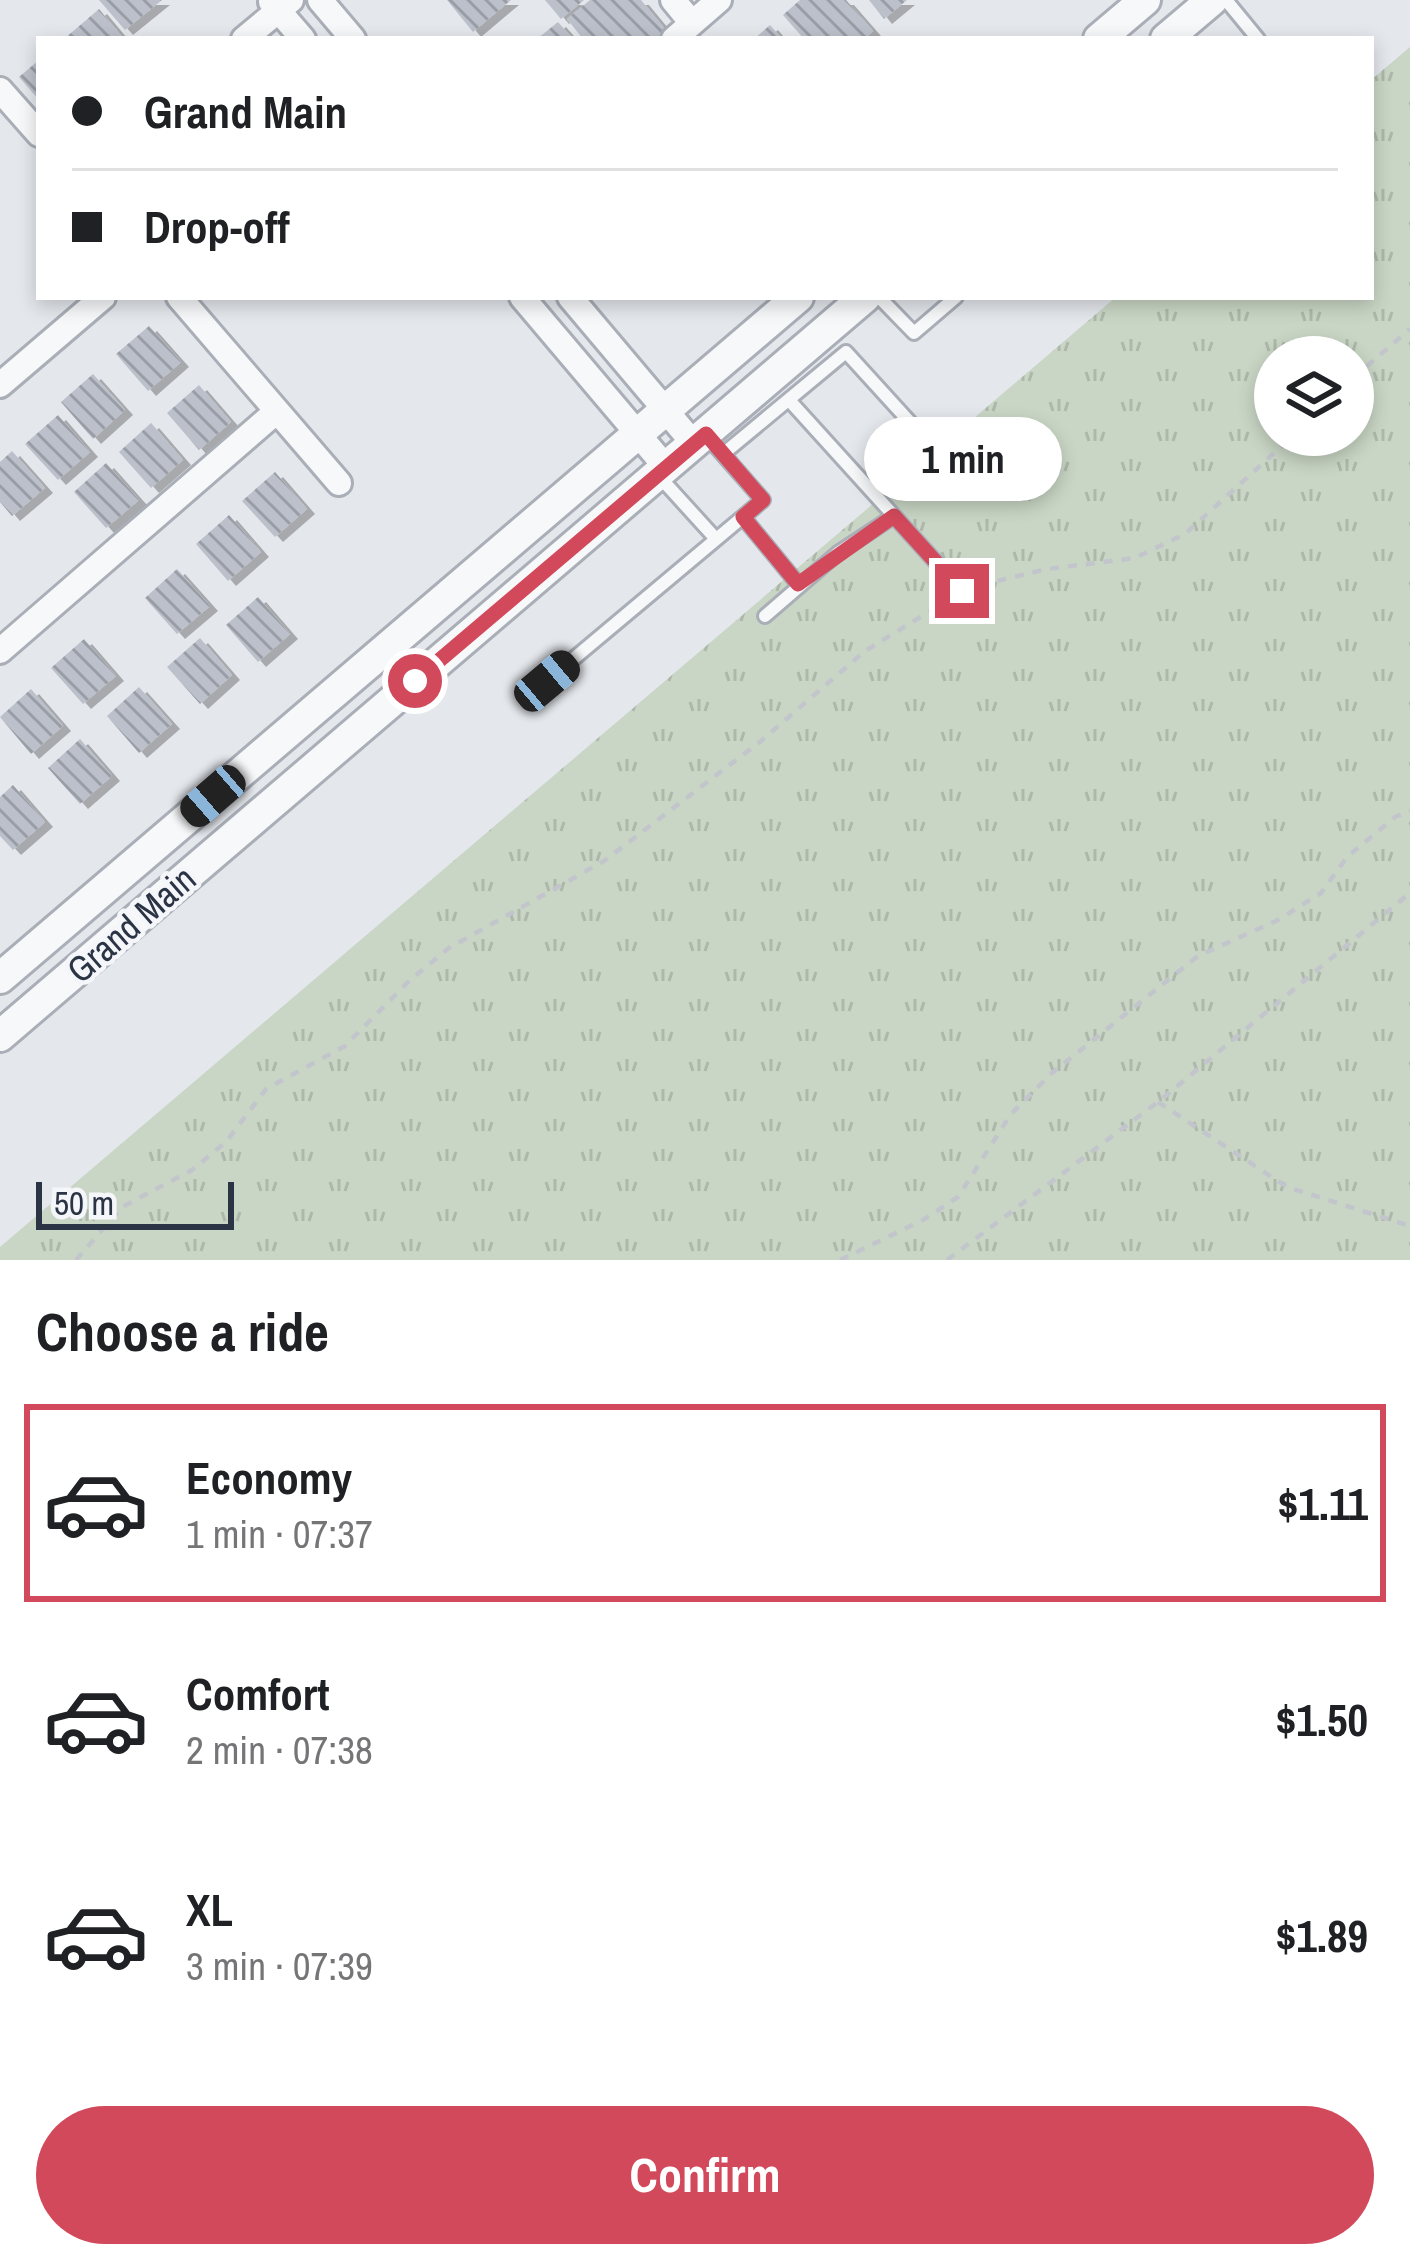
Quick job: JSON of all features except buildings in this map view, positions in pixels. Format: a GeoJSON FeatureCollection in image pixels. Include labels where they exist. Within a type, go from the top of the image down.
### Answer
{"type":"FeatureCollection","features":[{"type":"Feature","properties":{"kind":"street"},"geometry":{"type":"LineString","coordinates":[[320,0],[350,36]]}},
{"type":"Feature","properties":{"kind":"street"},"geometry":{"type":"LineString","coordinates":[[673,0],[683,31],[719,0]]}},
{"type":"Feature","properties":{"kind":"street"},"geometry":{"type":"LineString","coordinates":[[1103,36],[1145,0]]}},
{"type":"Feature","properties":{"kind":"street"},"geometry":{"type":"LineString","coordinates":[[1170,36],[1212,0]]}},
{"type":"Feature","properties":{"kind":"street"},"geometry":{"type":"LineString","coordinates":[[247,36],[280,3],[301,36]]}},
{"type":"Feature","properties":{"kind":"street"},"geometry":{"type":"LineString","coordinates":[[4,103],[36,131]]}},
{"type":"Feature","properties":{"kind":"street"},"geometry":{"type":"LineString","coordinates":[[5,372],[99,300]]}},
{"type":"Feature","properties":{"kind":"street"},"geometry":{"type":"LineString","coordinates":[[182,300],[340,483]]}},
{"type":"Feature","properties":{"kind":"street"},"geometry":{"type":"LineString","coordinates":[[525,300],[638,434],[661,470]]}},
{"type":"Feature","properties":{"kind":"street"},"geometry":{"type":"LineString","coordinates":[[548,327],[573,300],[666,410],[707,444]]}},
{"type":"Feature","properties":{"kind":"street","name":"Grand Main"},"geometry":{"type":"LineString","coordinates":[[0,978],[794,300]]}},
{"type":"Feature","properties":{"kind":"street","name":"Grand Main"},"geometry":{"type":"LineString","coordinates":[[0,1036],[661,470],[707,444],[862,300]]}},
{"type":"Feature","properties":{"kind":"street"},"geometry":{"type":"LineString","coordinates":[[0,651],[277,411]]}},
{"type":"Feature","properties":{"kind":"lane"},"geometry":{"type":"LineString","coordinates":[[1226,0],[1256,36]]}},
{"type":"Feature","properties":{"kind":"lane"},"geometry":{"type":"LineString","coordinates":[[881,300],[914,333],[952,300]]}},
{"type":"Feature","properties":{"kind":"lane"},"geometry":{"type":"LineString","coordinates":[[547,681],[763,500],[707,444],[789,400],[846,352],[927,441],[907,478]]}},
{"type":"Feature","properties":{"kind":"lane"},"geometry":{"type":"LineString","coordinates":[[789,400],[962,591]]}},
{"type":"Feature","properties":{"kind":"lane"},"geometry":{"type":"LineString","coordinates":[[661,470],[716,539]]}},
{"type":"Feature","properties":{"kind":"lane"},"geometry":{"type":"LineString","coordinates":[[765,616],[798,584],[894,516]]}},
{"type":"Feature","properties":{"kind":"lane"},"geometry":{"type":"LineString","coordinates":[[743,517],[798,584]]}},
{"type":"Feature","properties":{"kind":"path"},"geometry":{"type":"LineString","coordinates":[[1374,360],[1410,329]]}},
{"type":"Feature","properties":{"kind":"path"},"geometry":{"type":"LineString","coordinates":[[76,1260],[122,1207],[192,1170],[226,1142],[266,1089],[345,1046],[449,948],[604,861],[761,741],[865,651],[962,591],[1047,568],[1135,558],[1185,534],[1271,456]]}},
{"type":"Feature","properties":{"kind":"path"},"geometry":{"type":"LineString","coordinates":[[840,1260],[923,1220],[958,1197],[1011,1114],[1052,1073],[1198,956],[1278,920],[1322,893],[1347,857],[1395,817],[1410,811]]}},
{"type":"Feature","properties":{"kind":"path"},"geometry":{"type":"LineString","coordinates":[[947,1260],[1158,1102],[1410,893]]}},
{"type":"Feature","properties":{"kind":"path"},"geometry":{"type":"LineString","coordinates":[[1158,1102],[1287,1187],[1410,1226]]}},
{"type":"Feature","properties":{"kind":"green space"},"geometry":{"type":"Polygon","coordinates":[[[1410,47],[1410,1260],[0,1260],[0,1247],[1112,300],[1374,300],[1374,77],[1410,47]]]}},
{"type":"Feature","properties":{"kind":"route"},"geometry":{"type":"LineString","coordinates":[[415,681],[706,434],[763,500],[743,517],[798,584],[894,516],[962,591]]}}]}
